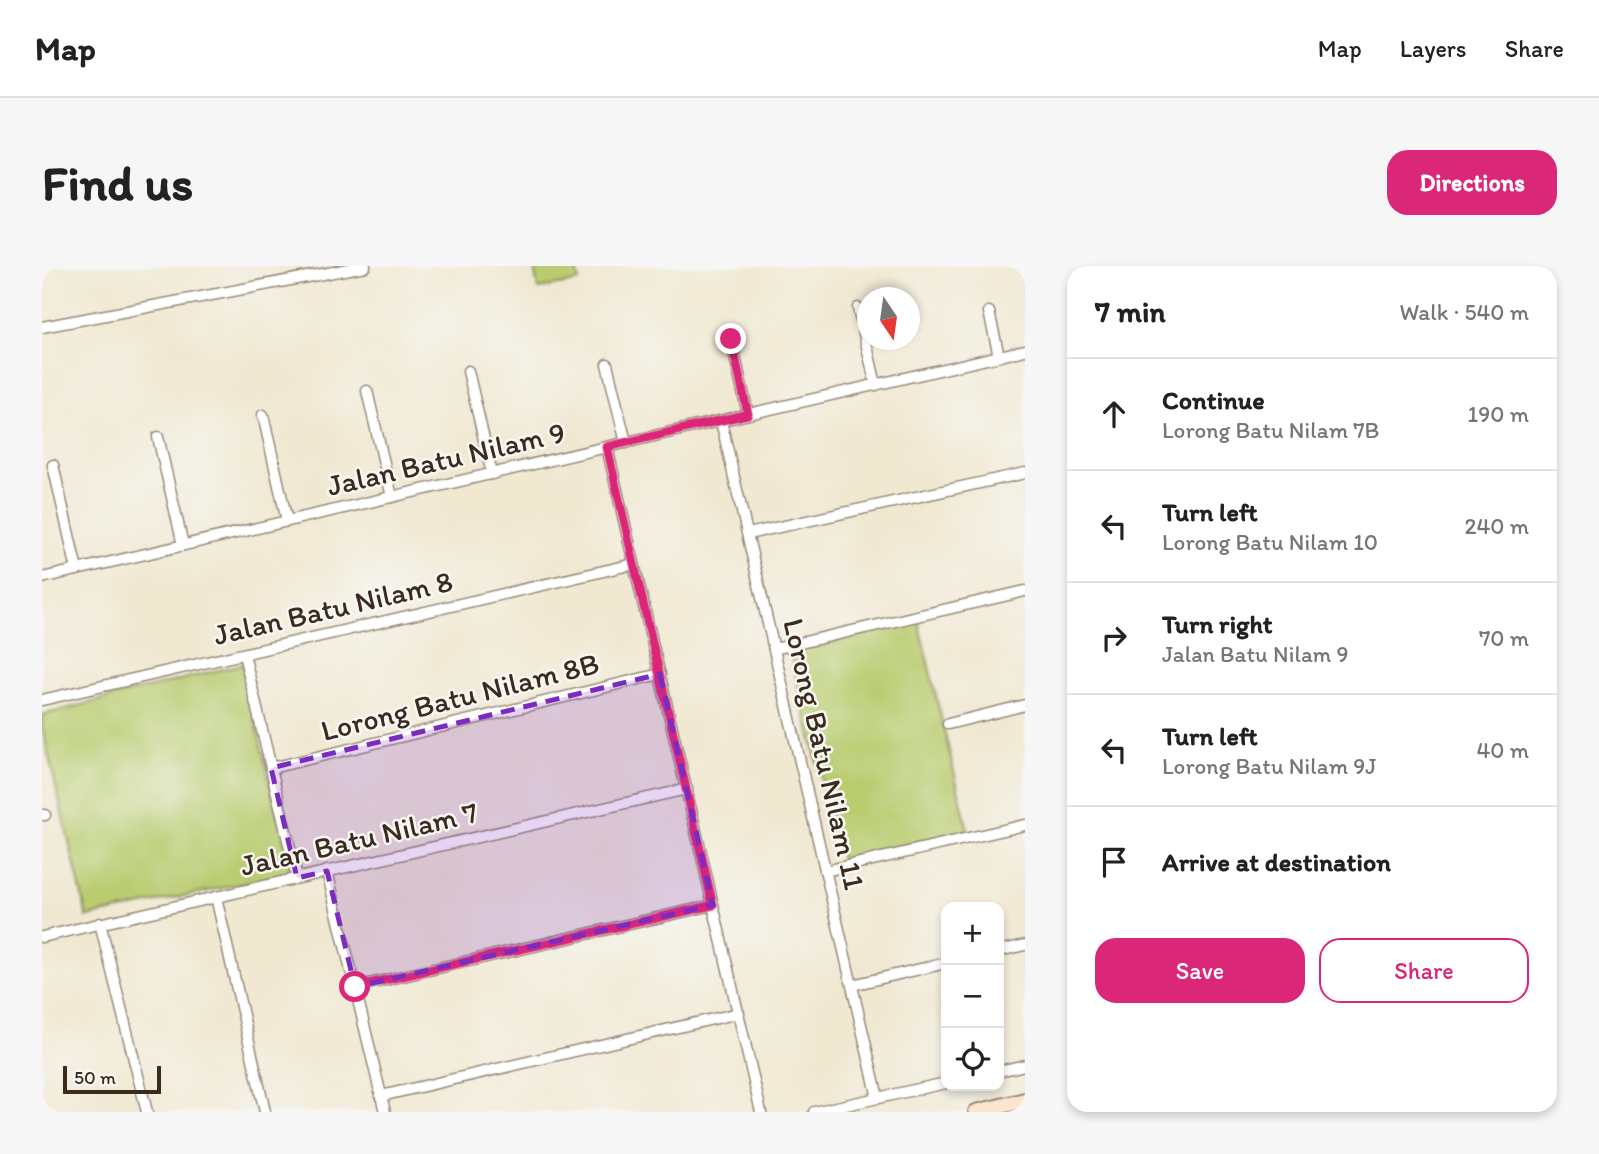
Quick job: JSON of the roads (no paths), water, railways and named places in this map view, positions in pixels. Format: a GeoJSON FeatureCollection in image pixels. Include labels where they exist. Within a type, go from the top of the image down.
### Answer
{"type":"FeatureCollection","features":[{"type":"Feature","properties":{"kind":"main road"},"geometry":{"type":"LineString","coordinates":[[976,1112],[1025,1101]]}},
{"type":"Feature","properties":{"kind":"street"},"geometry":{"type":"LineString","coordinates":[[42,327],[365,266]]}},
{"type":"Feature","properties":{"kind":"street"},"geometry":{"type":"LineString","coordinates":[[989,312],[999,356]]}},
{"type":"Feature","properties":{"kind":"street"},"geometry":{"type":"LineString","coordinates":[[731,339],[748,414]]}},
{"type":"Feature","properties":{"kind":"street"},"geometry":{"type":"LineString","coordinates":[[868,350],[876,385]]}},
{"type":"Feature","properties":{"kind":"street","name":"Jalan Batu Nilam 9"},"geometry":{"type":"LineString","coordinates":[[42,578],[1025,350]]}},
{"type":"Feature","properties":{"kind":"street"},"geometry":{"type":"LineString","coordinates":[[607,364],[626,443]]}},
{"type":"Feature","properties":{"kind":"street"},"geometry":{"type":"LineString","coordinates":[[468,371],[492,474]]}},
{"type":"Feature","properties":{"kind":"street"},"geometry":{"type":"LineString","coordinates":[[367,391],[392,497]]}},
{"type":"Feature","properties":{"kind":"street"},"geometry":{"type":"LineString","coordinates":[[263,415],[287,521]]}},
{"type":"Feature","properties":{"kind":"street","name":"Lorong Batu Nilam 11"},"geometry":{"type":"LineString","coordinates":[[721,421],[878,1098]]}},
{"type":"Feature","properties":{"kind":"street"},"geometry":{"type":"LineString","coordinates":[[158,438],[183,545]]}},
{"type":"Feature","properties":{"kind":"street"},"geometry":{"type":"LineString","coordinates":[[607,447],[761,1112]]}},
{"type":"Feature","properties":{"kind":"street"},"geometry":{"type":"LineString","coordinates":[[53,465],[77,570]]}},
{"type":"Feature","properties":{"kind":"street"},"geometry":{"type":"LineString","coordinates":[[748,534],[1025,473]]}},
{"type":"Feature","properties":{"kind":"street","name":"Jalan Batu Nilam 8"},"geometry":{"type":"LineString","coordinates":[[42,700],[635,564]]}},
{"type":"Feature","properties":{"kind":"street"},"geometry":{"type":"LineString","coordinates":[[774,649],[1025,591]]}},
{"type":"Feature","properties":{"kind":"street"},"geometry":{"type":"LineString","coordinates":[[244,654],[297,878]]}},
{"type":"Feature","properties":{"kind":"street","name":"Lorong Batu Nilam 8B"},"geometry":{"type":"LineString","coordinates":[[271,768],[660,674]]}},
{"type":"Feature","properties":{"kind":"street"},"geometry":{"type":"LineString","coordinates":[[948,724],[1025,705]]}},
{"type":"Feature","properties":{"kind":"street","name":"Jalan Batu Nilam 7"},"geometry":{"type":"LineString","coordinates":[[42,937],[687,789]]}},
{"type":"Feature","properties":{"kind":"street"},"geometry":{"type":"LineString","coordinates":[[825,871],[1025,825]]}},
{"type":"Feature","properties":{"kind":"street"},"geometry":{"type":"LineString","coordinates":[[327,871],[385,1112]]}},
{"type":"Feature","properties":{"kind":"street"},"geometry":{"type":"LineString","coordinates":[[216,897],[265,1112]]}},
{"type":"Feature","properties":{"kind":"street"},"geometry":{"type":"LineString","coordinates":[[355,987],[713,905]]}},
{"type":"Feature","properties":{"kind":"street"},"geometry":{"type":"LineString","coordinates":[[100,923],[146,1112]]}},
{"type":"Feature","properties":{"kind":"street"},"geometry":{"type":"LineString","coordinates":[[1004,950],[1025,945]]}},
{"type":"Feature","properties":{"kind":"street"},"geometry":{"type":"LineString","coordinates":[[852,985],[941,964]]}},
{"type":"Feature","properties":{"kind":"street"},"geometry":{"type":"LineString","coordinates":[[381,1096],[738,1013]]}},
{"type":"Feature","properties":{"kind":"street"},"geometry":{"type":"LineString","coordinates":[[1004,1070],[1025,1065]]}},
{"type":"Feature","properties":{"kind":"street"},"geometry":{"type":"LineString","coordinates":[[814,1112],[941,1084]]}}]}
